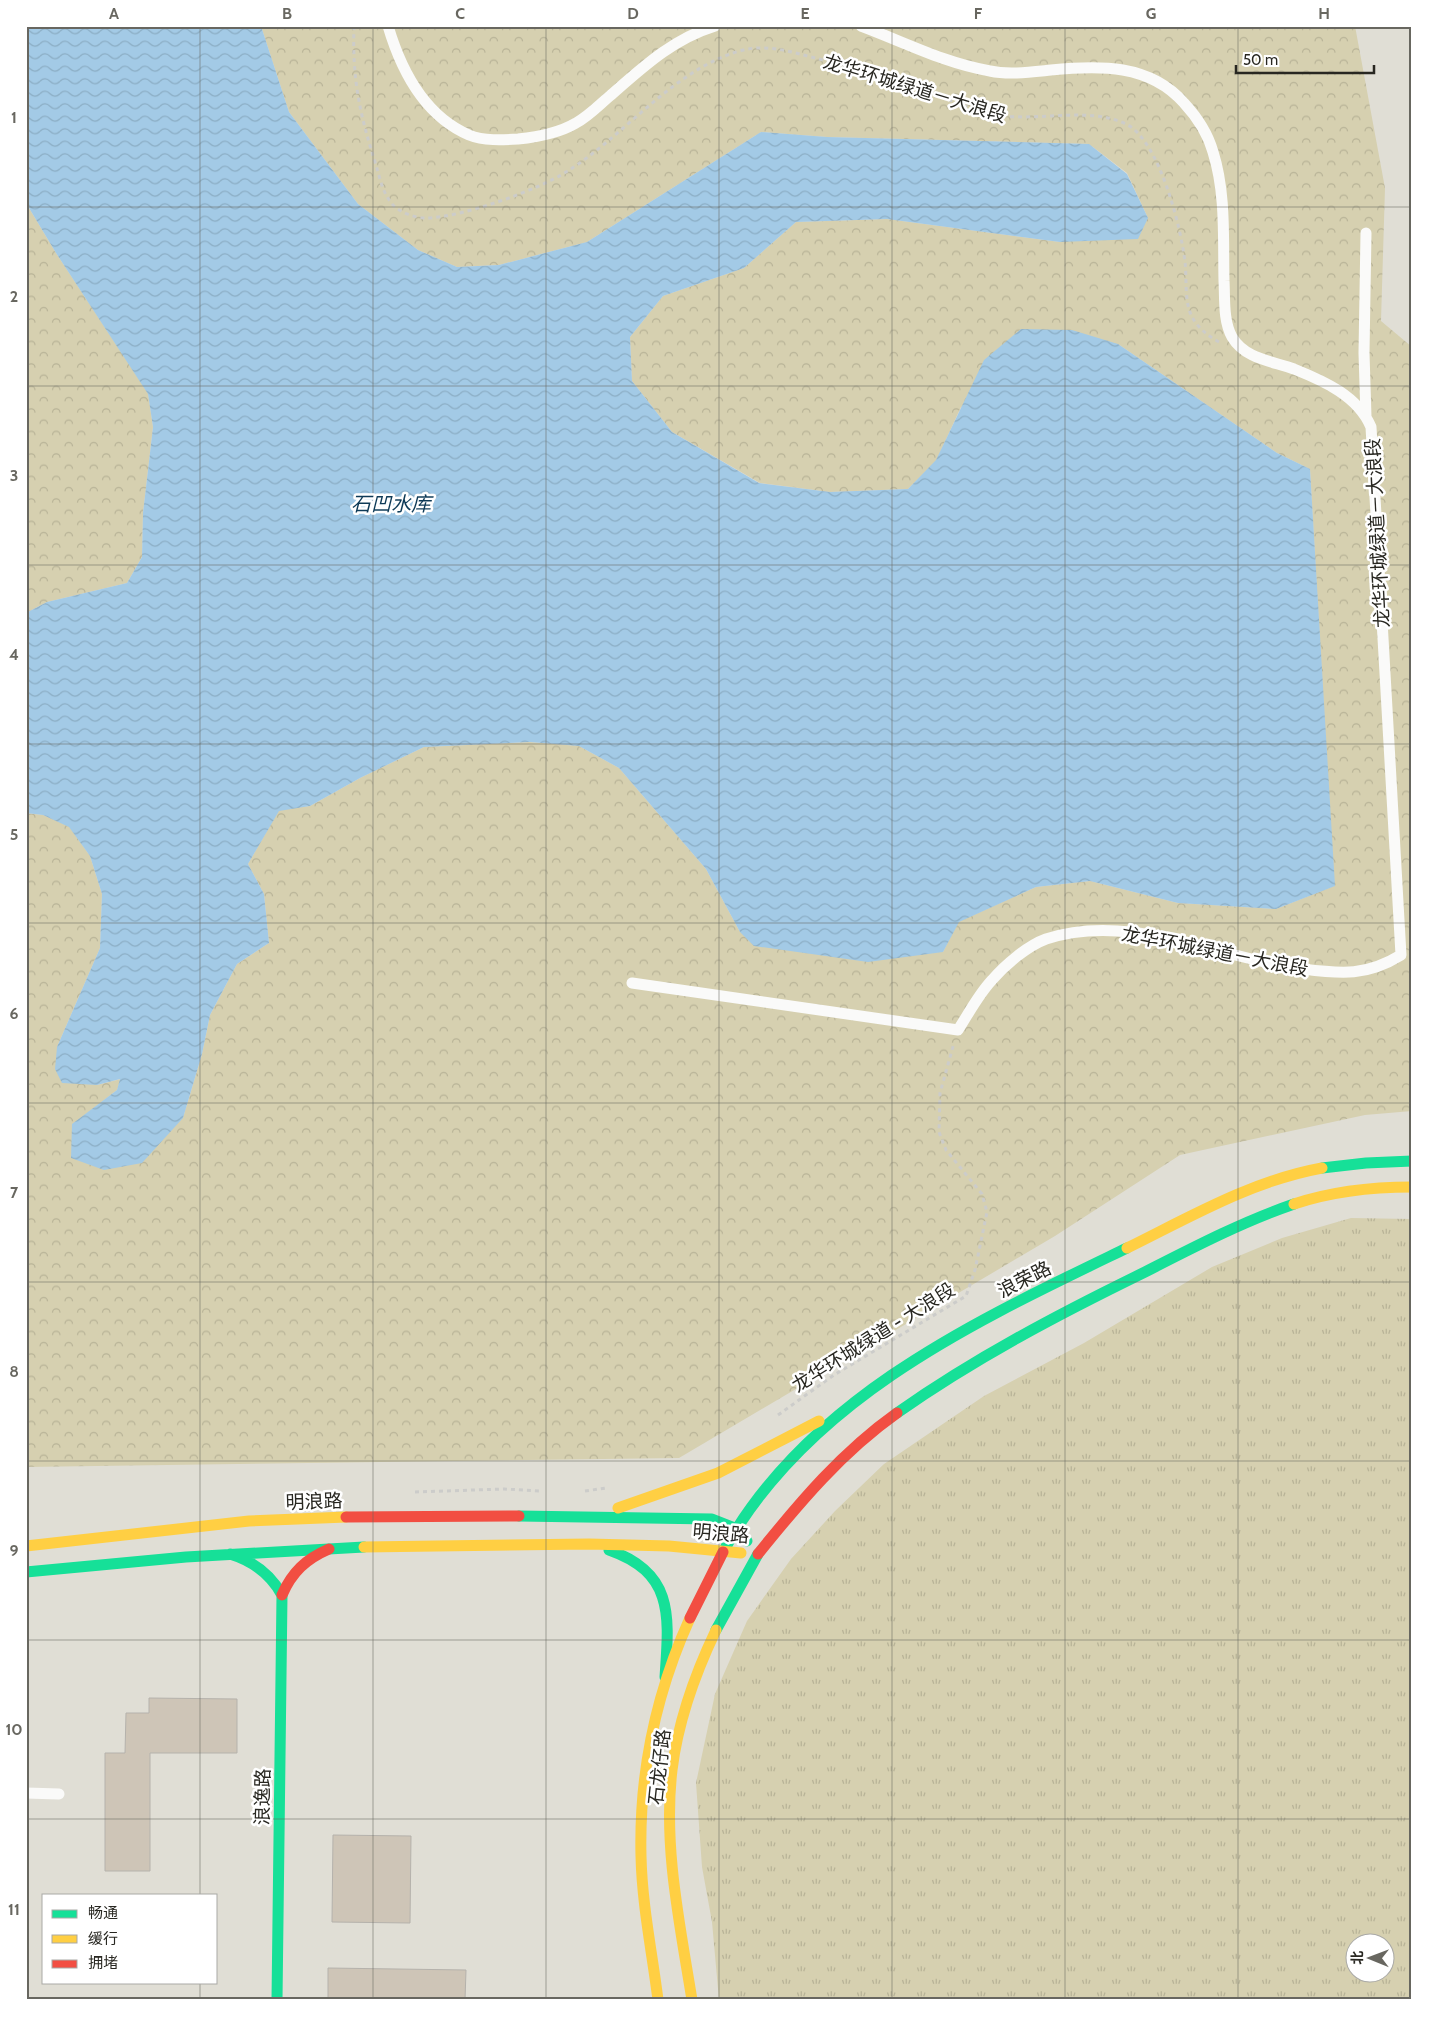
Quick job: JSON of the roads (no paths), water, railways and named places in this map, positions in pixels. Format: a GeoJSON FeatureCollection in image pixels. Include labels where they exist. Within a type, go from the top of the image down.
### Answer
{"type":"FeatureCollection","features":[{"type":"Feature","properties":{"kind":"main road","name":"浪荣路"},"geometry":{"type":"LineString","coordinates":[[723,1552],[735,1528],[770,1483],[808,1444],[861,1396],[939,1345],[1018,1302],[1251,1188],[1291,1174],[1323,1168],[1371,1162],[1412,1162]]}},
{"type":"Feature","properties":{"kind":"main road"},"geometry":{"type":"LineString","coordinates":[[758,1554],[795,1510],[855,1446],[957,1372],[1039,1323],[1203,1244],[1299,1201],[1368,1188],[1412,1187]]}},
{"type":"Feature","properties":{"kind":"main road"},"geometry":{"type":"LineString","coordinates":[[578,1515],[628,1506],[718,1473],[780,1443],[861,1396]]}},
{"type":"Feature","properties":{"kind":"main road","name":"明浪路"},"geometry":{"type":"LineString","coordinates":[[26,1546],[249,1520],[347,1517],[578,1515],[712,1519],[735,1528],[758,1554]]}},
{"type":"Feature","properties":{"kind":"main road"},"geometry":{"type":"LineString","coordinates":[[588,1546],[623,1553],[640,1562],[652,1573],[662,1591],[667,1613],[666,1677]]}},
{"type":"Feature","properties":{"kind":"main road","name":"明浪路"},"geometry":{"type":"LineString","coordinates":[[26,1572],[229,1554],[330,1548],[671,1546],[758,1554]]}},
{"type":"Feature","properties":{"kind":"main road"},"geometry":{"type":"LineString","coordinates":[[282,1595],[287,1582],[303,1562],[330,1548]]}},
{"type":"Feature","properties":{"kind":"main road","name":"石龙仔路"},"geometry":{"type":"LineString","coordinates":[[658,2000],[641,1856],[642,1786],[651,1728],[666,1677],[697,1600],[723,1552]]}},
{"type":"Feature","properties":{"kind":"main road"},"geometry":{"type":"LineString","coordinates":[[229,1554],[257,1566],[277,1584],[282,1595]]}},
{"type":"Feature","properties":{"kind":"main road","name":"石龙仔路"},"geometry":{"type":"LineString","coordinates":[[692,2000],[676,1898],[671,1833],[672,1780],[676,1742],[690,1690],[707,1650],[758,1554]]}},
{"type":"Feature","properties":{"kind":"main road","name":"浪逸路"},"geometry":{"type":"LineString","coordinates":[[277,2000],[282,1595]]}},
{"type":"Feature","properties":{"kind":"lane"},"geometry":{"type":"LineString","coordinates":[[388,26],[393,43],[413,87],[440,118],[469,135],[487,139],[506,139],[530,138],[556,132],[576,123],[658,53],[694,32],[714,26]]}},
{"type":"Feature","properties":{"kind":"lane","name":"龙华环城绿道－大浪段"},"geometry":{"type":"LineString","coordinates":[[632,983],[958,1030],[992,979],[1024,952],[1044,940],[1089,930],[1152,936],[1274,966],[1330,972],[1356,972],[1382,966],[1407,952],[1371,427],[1366,417],[1346,395],[1294,369],[1262,360],[1243,350],[1228,331],[1225,306],[1221,188],[1213,151],[1197,118],[1174,92],[1147,75],[1115,68],[992,72],[944,60],[861,26]]}},
{"type":"Feature","properties":{"kind":"lane"},"geometry":{"type":"LineString","coordinates":[[1366,233],[1364,353],[1366,417]]}},
{"type":"Feature","properties":{"kind":"lane"},"geometry":{"type":"LineString","coordinates":[[26,1793],[59,1794]]}},
{"type":"Feature","properties":{"kind":"water","name":"石凹水库"},"geometry":{"type":"Polygon","coordinates":[[[26,26],[261,26],[289,112],[358,204],[418,250],[457,267],[499,265],[587,242],[761,132],[827,137],[1089,144],[1127,174],[1148,218],[1138,239],[1060,242],[887,219],[796,222],[744,268],[663,296],[630,337],[632,381],[672,432],[759,483],[830,492],[908,489],[936,460],[984,360],[1021,329],[1072,330],[1118,344],[1277,453],[1310,469],[1335,886],[1276,909],[1178,903],[1090,881],[1036,887],[959,922],[943,952],[868,962],[754,946],[740,932],[706,869],[619,768],[579,746],[530,742],[424,747],[360,778],[310,806],[279,811],[248,864],[264,894],[269,943],[237,964],[210,1015],[202,1054],[183,1118],[142,1163],[104,1170],[71,1158],[72,1124],[117,1090],[120,1079],[97,1085],[62,1083],[55,1069],[57,1047],[100,948],[102,894],[90,856],[69,827],[43,815],[26,813],[26,613],[47,602],[127,583],[142,557],[143,513],[153,427],[148,394],[56,253],[26,203],[26,26]]]}}]}
